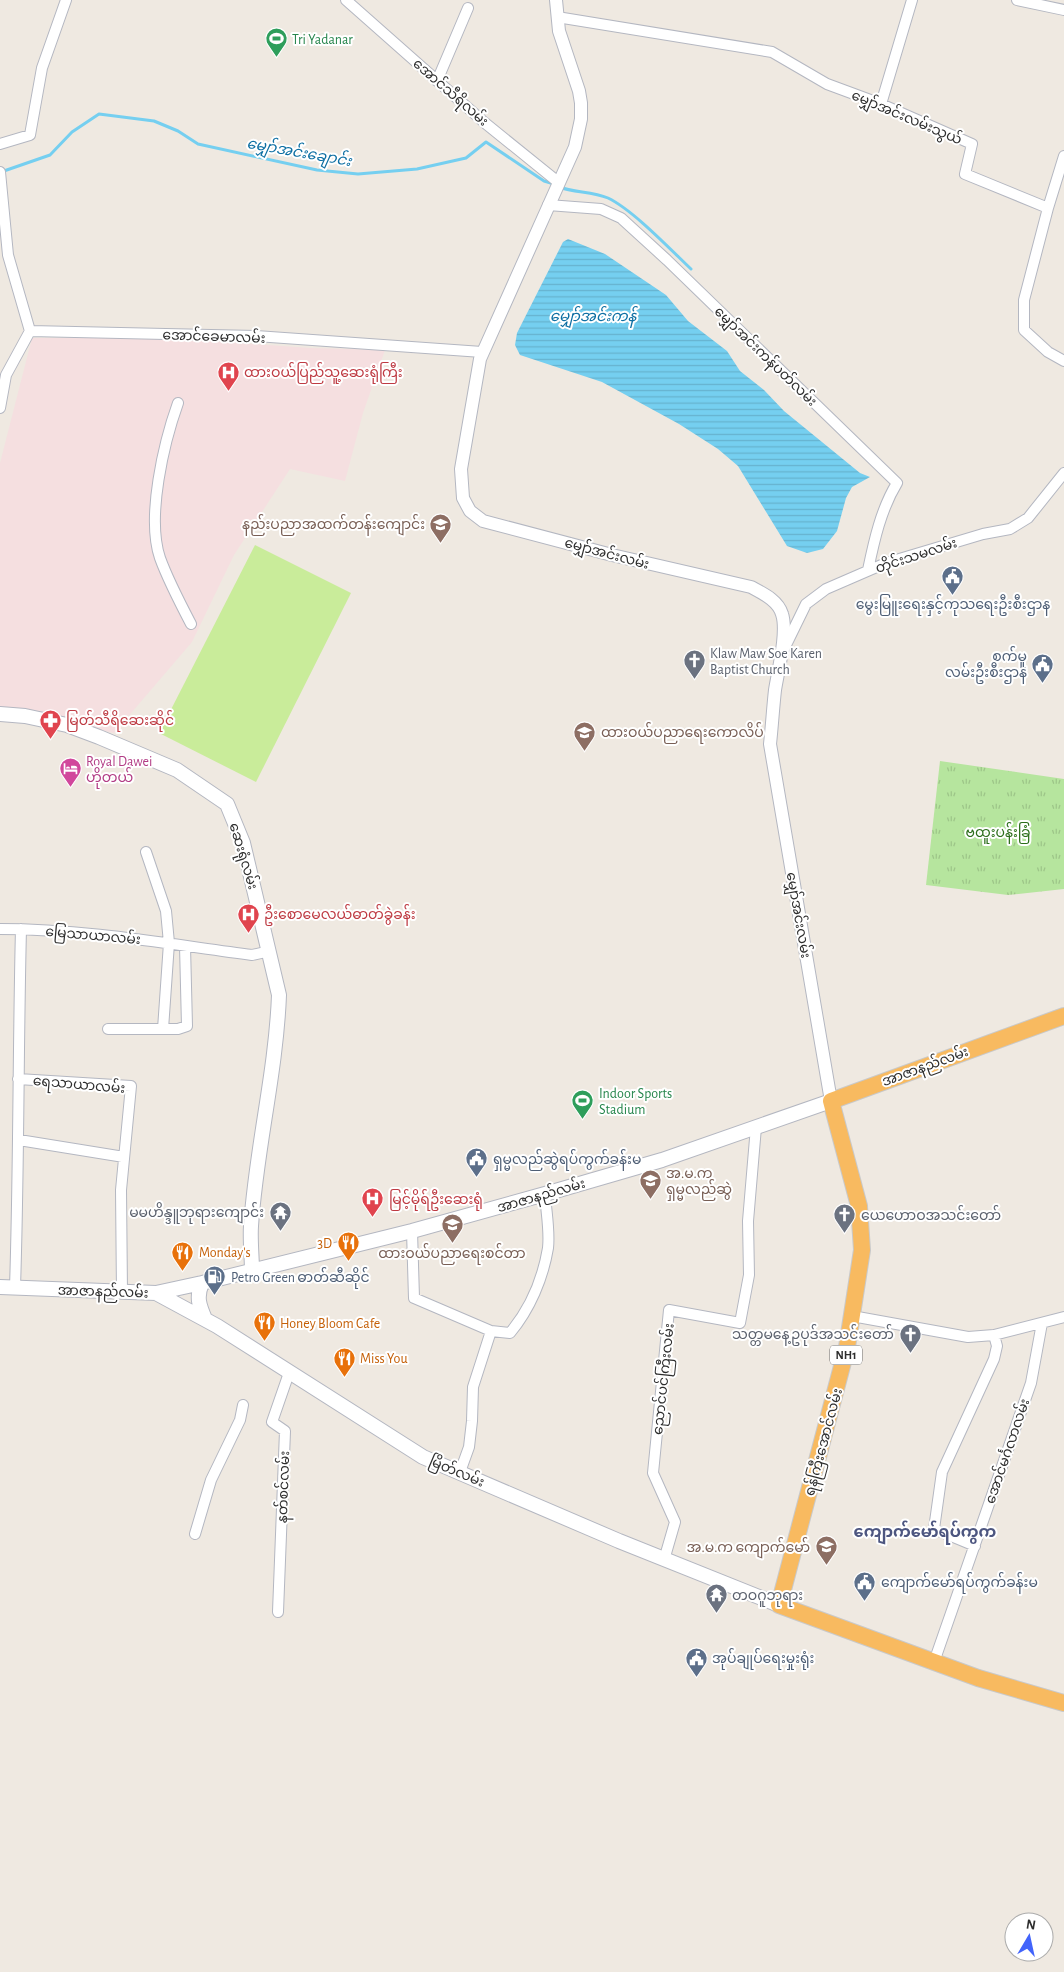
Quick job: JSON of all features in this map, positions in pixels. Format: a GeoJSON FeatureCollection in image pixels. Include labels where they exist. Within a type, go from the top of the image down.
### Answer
{"type":"FeatureCollection","features":[{"type":"Feature","properties":{"kind":"highway","name":"အာဇာနည်လမ်း"},"geometry":{"type":"LineString","coordinates":[[831,1101],[1064,1016]]}},
{"type":"Feature","properties":{"kind":"highway","name":"ရန်ကြီးအောင်လမ်း"},"geometry":{"type":"LineString","coordinates":[[780,1605],[838,1387],[852,1316],[862,1250],[859,1206],[831,1101]]}},
{"type":"Feature","properties":{"kind":"highway"},"geometry":{"type":"LineString","coordinates":[[780,1605],[978,1678],[1064,1703]]}},
{"type":"Feature","properties":{"kind":"main road","name":"ဆေးရုံလမ်း"},"geometry":{"type":"LineString","coordinates":[[0,714],[25,716],[67,725],[100,737],[177,770],[227,804],[243,843],[279,995],[278,1021],[256,1176],[251,1228],[252,1272]]}},
{"type":"Feature","properties":{"kind":"main road","name":"အာဇာနည်လမ်း"},"geometry":{"type":"LineString","coordinates":[[0,1286],[122,1293],[156,1293],[252,1272],[412,1231],[662,1160],[831,1101]]}},
{"type":"Feature","properties":{"kind":"main road"},"geometry":{"type":"LineString","coordinates":[[202,1283],[198,1292],[198,1304],[205,1319]]}},
{"type":"Feature","properties":{"kind":"main road","name":"မြိတ်လမ်း"},"geometry":{"type":"LineString","coordinates":[[156,1293],[205,1319],[423,1457],[664,1560],[780,1605]]}},
{"type":"Feature","properties":{"kind":"street"},"geometry":{"type":"LineString","coordinates":[[0,144],[30,135],[42,68],[66,0]]}},
{"type":"Feature","properties":{"kind":"street","name":"မျှော်အင်းလမ်း"},"geometry":{"type":"LineString","coordinates":[[556,0],[557,17],[566,56],[579,91],[581,118],[575,147],[482,352],[461,469],[463,498],[470,511],[483,521],[612,556],[751,587],[767,595],[778,606],[783,615],[782,654],[775,690],[770,744],[831,1101]]}},
{"type":"Feature","properties":{"kind":"street"},"geometry":{"type":"LineString","coordinates":[[881,104],[912,0]]}},
{"type":"Feature","properties":{"kind":"street"},"geometry":{"type":"LineString","coordinates":[[1017,0],[1064,10]]}},
{"type":"Feature","properties":{"kind":"street","name":"အောင်သီရိလမ်း"},"geometry":{"type":"LineString","coordinates":[[348,1],[437,81],[558,182]]}},
{"type":"Feature","properties":{"kind":"street"},"geometry":{"type":"LineString","coordinates":[[437,81],[468,8]]}},
{"type":"Feature","properties":{"kind":"street","name":"မျှော်အင်းလမ်းသွယ်"},"geometry":{"type":"LineString","coordinates":[[557,17],[772,52],[826,84],[881,104],[972,144],[965,174],[1048,208]]}},
{"type":"Feature","properties":{"kind":"street"},"geometry":{"type":"LineString","coordinates":[[1064,156],[1024,300],[1024,330],[1048,352],[1064,361]]}},
{"type":"Feature","properties":{"kind":"street"},"geometry":{"type":"LineString","coordinates":[[0,172],[8,255],[30,331],[6,375],[0,408]]}},
{"type":"Feature","properties":{"kind":"street","name":"မျှော်အင်းကန်ပတ်လမ်း"},"geometry":{"type":"LineString","coordinates":[[548,204],[601,209],[620,218],[667,260],[897,483],[890,495],[874,542],[868,570]]}},
{"type":"Feature","properties":{"kind":"street","name":"အောင်ခေမာလမ်း"},"geometry":{"type":"LineString","coordinates":[[30,331],[256,336],[482,352]]}},
{"type":"Feature","properties":{"kind":"street"},"geometry":{"type":"LineString","coordinates":[[178,402],[166,438],[158,488],[156,527],[160,556],[191,624]]}},
{"type":"Feature","properties":{"kind":"street","name":"တိုင်းသမလမ်း"},"geometry":{"type":"LineString","coordinates":[[782,654],[806,604],[826,589],[868,570],[983,534],[1010,529],[1028,518],[1064,473]]}},
{"type":"Feature","properties":{"kind":"street"},"geometry":{"type":"LineString","coordinates":[[146,852],[166,911],[168,943],[163,1029]]}},
{"type":"Feature","properties":{"kind":"street","name":"မြေသာယာလမ်း"},"geometry":{"type":"LineString","coordinates":[[0,929],[80,932],[252,955],[270,951]]}},
{"type":"Feature","properties":{"kind":"street","name":"ရေသာယာလမ်း"},"geometry":{"type":"LineString","coordinates":[[15,1287],[19,1140],[18,1079],[21,929]]}},
{"type":"Feature","properties":{"kind":"street"},"geometry":{"type":"LineString","coordinates":[[108,1029],[178,1029],[187,1026],[186,946]]}},
{"type":"Feature","properties":{"kind":"street","name":"ရေသာယာလမ်း"},"geometry":{"type":"LineString","coordinates":[[18,1079],[131,1086],[121,1190],[122,1293]]}},
{"type":"Feature","properties":{"kind":"street","name":"ညောင်ပင်ကြီးလမ်း"},"geometry":{"type":"LineString","coordinates":[[664,1560],[675,1522],[654,1473],[670,1310],[740,1323],[750,1275],[748,1221],[756,1127]]}},
{"type":"Feature","properties":{"kind":"street"},"geometry":{"type":"LineString","coordinates":[[19,1140],[124,1158]]}},
{"type":"Feature","properties":{"kind":"street"},"geometry":{"type":"LineString","coordinates":[[412,1231],[414,1298],[491,1331],[510,1333],[520,1321],[537,1287],[548,1247],[545,1194]]}},
{"type":"Feature","properties":{"kind":"street"},"geometry":{"type":"LineString","coordinates":[[852,1316],[968,1337],[994,1335],[1064,1317]]}},
{"type":"Feature","properties":{"kind":"street","name":"အောင်မင်္ဂလာလမ်း"},"geometry":{"type":"LineString","coordinates":[[934,1662],[976,1546],[1031,1383],[1042,1323]]}},
{"type":"Feature","properties":{"kind":"street"},"geometry":{"type":"LineString","coordinates":[[460,1472],[469,1447],[473,1387],[491,1331]]}},
{"type":"Feature","properties":{"kind":"street"},"geometry":{"type":"LineString","coordinates":[[976,1546],[934,1529],[942,1472],[994,1359],[998,1346],[994,1335]]}},
{"type":"Feature","properties":{"kind":"street","name":"နတ်စင်လမ်း"},"geometry":{"type":"LineString","coordinates":[[278,1612],[285,1431],[272,1422],[289,1373]]}},
{"type":"Feature","properties":{"kind":"street"},"geometry":{"type":"LineString","coordinates":[[195,1534],[211,1480],[240,1420],[243,1405]]}},
{"type":"Feature","properties":{"kind":"shaded area"},"geometry":{"type":"Polygon","coordinates":[[[32,338],[167,338],[311,348],[385,350],[363,413],[345,481],[290,469],[234,555],[192,642],[114,733],[0,707],[0,463],[32,338]]]}},
{"type":"Feature","properties":{"kind":"green space"},"geometry":{"type":"Polygon","coordinates":[[[255,545],[351,593],[256,782],[159,733],[255,545]]]}},
{"type":"Feature","properties":{"kind":"green space","name":"ဗထူးပန်းခြံ"},"geometry":{"type":"Polygon","coordinates":[[[940,761],[1064,779],[1064,889],[1008,895],[926,885],[940,761]]]}},
{"type":"Feature","properties":{"kind":"water","name":"မျှော်အင်းကန်"},"geometry":{"type":"Polygon","coordinates":[[[568,239],[605,254],[666,295],[688,321],[727,351],[740,371],[764,390],[784,411],[860,473],[870,477],[852,487],[846,498],[837,531],[823,549],[807,553],[787,546],[738,466],[718,449],[679,424],[602,382],[520,355],[515,345],[517,333],[563,242],[568,239]]]}},
{"type":"Feature","properties":{"kind":"waterway","name":"မျှော်အင်းချောင်း"},"geometry":{"type":"LineString","coordinates":[[1,172],[50,155],[72,132],[99,114],[154,121],[178,131],[198,144],[317,170],[358,174],[417,169],[466,158],[486,142],[544,181],[554,184]]}},
{"type":"Feature","properties":{"kind":"waterway","name":"မျှော်အင်းချောင်း"},"geometry":{"type":"LineString","coordinates":[[559,187],[602,196],[618,204],[651,230],[691,269]]}},
{"type":"Feature","properties":{"kind":"place","name":"Tri Yadanar"},"geometry":{"type":"Point","coordinates":[276,58]}},
{"type":"Feature","properties":{"kind":"place","name":"ထားဝယ်ပြည်သူ့ဆေးရုံကြီး"},"geometry":{"type":"Point","coordinates":[228,391]}},
{"type":"Feature","properties":{"kind":"place","name":"နည်းပညာအထက်တန်းကျောင်း"},"geometry":{"type":"Point","coordinates":[441,543]}},
{"type":"Feature","properties":{"kind":"place","name":"မွေးမြူးရေးနှင့်ကုသရေးဦးစီးဌာန"},"geometry":{"type":"Point","coordinates":[953,595]}},
{"type":"Feature","properties":{"kind":"place","name":"Klaw Maw Soe Karen Baptist Church"},"geometry":{"type":"Point","coordinates":[694,680]}},
{"type":"Feature","properties":{"kind":"place","name":"စက်မူ လမ်းဦးစီးဌာန"},"geometry":{"type":"Point","coordinates":[1043,683]}},
{"type":"Feature","properties":{"kind":"place","name":"မြတ်သီရိဆေးဆိုင်"},"geometry":{"type":"Point","coordinates":[50,739]}},
{"type":"Feature","properties":{"kind":"place","name":"ထားဝယ်ပညာရေးကောလိပ်"},"geometry":{"type":"Point","coordinates":[585,751]}},
{"type":"Feature","properties":{"kind":"place","name":"Royal Dawei ဟိုတယ်"},"geometry":{"type":"Point","coordinates":[70,788]}},
{"type":"Feature","properties":{"kind":"place","name":"ဦးစောမေလယ်ဓာတ်ခွဲခန်း"},"geometry":{"type":"Point","coordinates":[248,933]}},
{"type":"Feature","properties":{"kind":"place","name":"Indoor Sports Stadium"},"geometry":{"type":"Point","coordinates":[583,1120]}},
{"type":"Feature","properties":{"kind":"place","name":"ရှမ္မလည်ဆွဲရပ်ကွက်ခန်းမ"},"geometry":{"type":"Point","coordinates":[477,1178]}},
{"type":"Feature","properties":{"kind":"place","name":"အ.မ.က ရှမ္မလည်ဆွဲ"},"geometry":{"type":"Point","coordinates":[650,1200]}},
{"type":"Feature","properties":{"kind":"place","name":"မြင့်မိုရ်ဦးဆေးရုံ"},"geometry":{"type":"Point","coordinates":[373,1218]}},
{"type":"Feature","properties":{"kind":"place","name":"မမဟိန္ဒူဘုရားကျောင်း"},"geometry":{"type":"Point","coordinates":[280,1231]}},
{"type":"Feature","properties":{"kind":"place","name":"ယေဟောဝအသင်းတော်"},"geometry":{"type":"Point","coordinates":[845,1234]}},
{"type":"Feature","properties":{"kind":"place","name":"ထားဝယ်ပညာရေးစင်တာ"},"geometry":{"type":"Point","coordinates":[452,1244]}},
{"type":"Feature","properties":{"kind":"place","name":"3D"},"geometry":{"type":"Point","coordinates":[348,1262]}},
{"type":"Feature","properties":{"kind":"place","name":"Monday's"},"geometry":{"type":"Point","coordinates":[183,1271]}},
{"type":"Feature","properties":{"kind":"place","name":"Petro Green ဓာတ်ဆီဆိုင်"},"geometry":{"type":"Point","coordinates":[215,1296]}},
{"type":"Feature","properties":{"kind":"place","name":"Honey Bloom Cafe"},"geometry":{"type":"Point","coordinates":[264,1342]}},
{"type":"Feature","properties":{"kind":"place","name":"သတ္တမနေ့ဥပုဒ်အသင်းတော်"},"geometry":{"type":"Point","coordinates":[910,1353]}},
{"type":"Feature","properties":{"kind":"place","name":"Miss You"},"geometry":{"type":"Point","coordinates":[344,1377]}},
{"type":"Feature","properties":{"kind":"place","name":"အ.မ.က ကျောက်မော်"},"geometry":{"type":"Point","coordinates":[826,1566]}},
{"type":"Feature","properties":{"kind":"place","name":"ကျောက်မော်ရပ်ကွက်ခန်းမ"},"geometry":{"type":"Point","coordinates":[865,1601]}},
{"type":"Feature","properties":{"kind":"place","name":"တဝဂူဘုရား"},"geometry":{"type":"Point","coordinates":[716,1614]}},
{"type":"Feature","properties":{"kind":"place","name":"အုပ်ချုပ်ရေးမှုးရုံး"},"geometry":{"type":"Point","coordinates":[696,1677]}},
{"type":"Feature","properties":{"kind":"district","name":"ကျောက်မော်ရပ်ကွက"},"geometry":{"type":"Point","coordinates":[925,1531]}}]}
